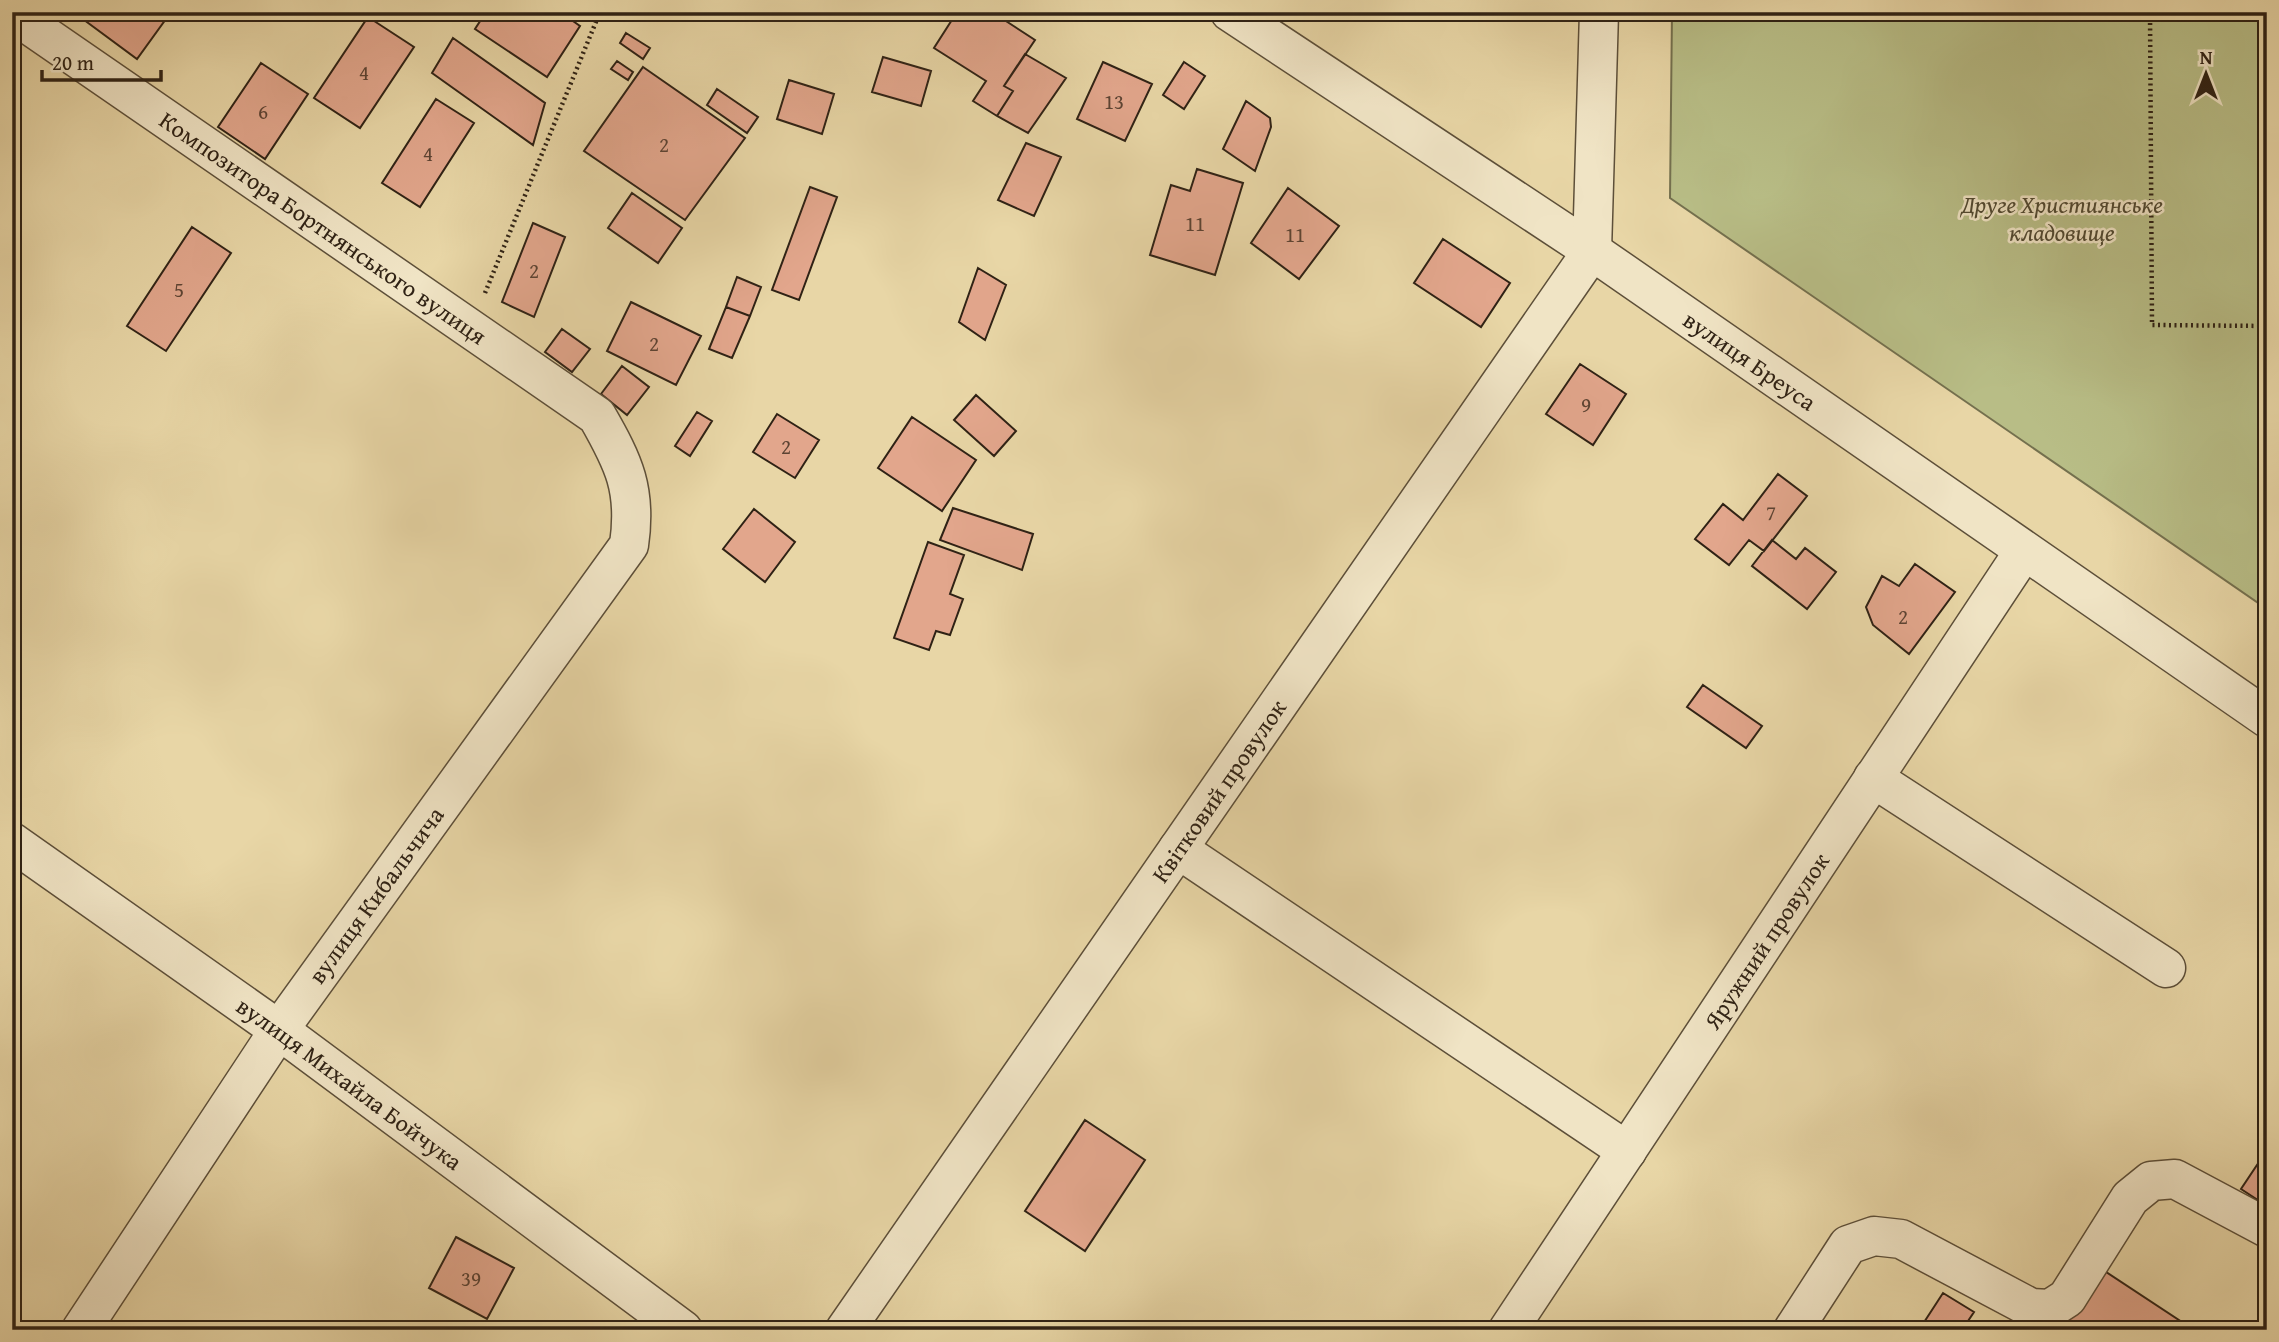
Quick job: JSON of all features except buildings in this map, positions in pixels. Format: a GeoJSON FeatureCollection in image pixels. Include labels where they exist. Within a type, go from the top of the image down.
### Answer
{"type":"FeatureCollection","features":[{"type":"Feature","properties":{"kind":"street","name":"вулиця Бреуса"},"geometry":{"type":"LineString","coordinates":[[1230,12],[1592,251],[2267,718]]}},
{"type":"Feature","properties":{"kind":"street"},"geometry":{"type":"LineString","coordinates":[[1592,251],[1599,12]]}},
{"type":"Feature","properties":{"kind":"street","name":"Композитора Бортнянського вулиця"},"geometry":{"type":"LineString","coordinates":[[12,13],[597,416],[619,454]]}},
{"type":"Feature","properties":{"kind":"street","name":"Квітковий провулок"},"geometry":{"type":"LineString","coordinates":[[845,1330],[1592,251]]}},
{"type":"Feature","properties":{"kind":"street","name":"вулиця Кибальчича"},"geometry":{"type":"LineString","coordinates":[[81,1330],[279,1030],[629,545],[633,516],[631,485],[619,454]]}},
{"type":"Feature","properties":{"kind":"street","name":"Яружний провулок"},"geometry":{"type":"LineString","coordinates":[[1508,1330],[2024,551]]}},
{"type":"Feature","properties":{"kind":"street"},"geometry":{"type":"LineString","coordinates":[[1873,778],[2166,968]]}},
{"type":"Feature","properties":{"kind":"street","name":"вулиця Михайла Бойчука"},"geometry":{"type":"LineString","coordinates":[[12,842],[279,1030],[683,1330]]}},
{"type":"Feature","properties":{"kind":"street"},"geometry":{"type":"LineString","coordinates":[[1178,849],[1627,1151]]}},
{"type":"Feature","properties":{"kind":"street"},"geometry":{"type":"LineString","coordinates":[[1793,1330],[1849,1245],[1874,1236],[1901,1239],[2031,1308],[2050,1309],[2067,1298],[2130,1198],[2151,1181],[2175,1180],[2267,1228]]}},
{"type":"Feature","properties":{"kind":"path"},"geometry":{"type":"LineString","coordinates":[[471,327],[600,12]]}},
{"type":"Feature","properties":{"kind":"path"},"geometry":{"type":"LineString","coordinates":[[2150,12],[2152,325],[2267,326]]}},
{"type":"Feature","properties":{"kind":"green space","name":"Друге Християнське кладовище"},"geometry":{"type":"Polygon","coordinates":[[[1672,12],[2267,12],[2267,609],[1670,198],[1672,12]]]}}]}
